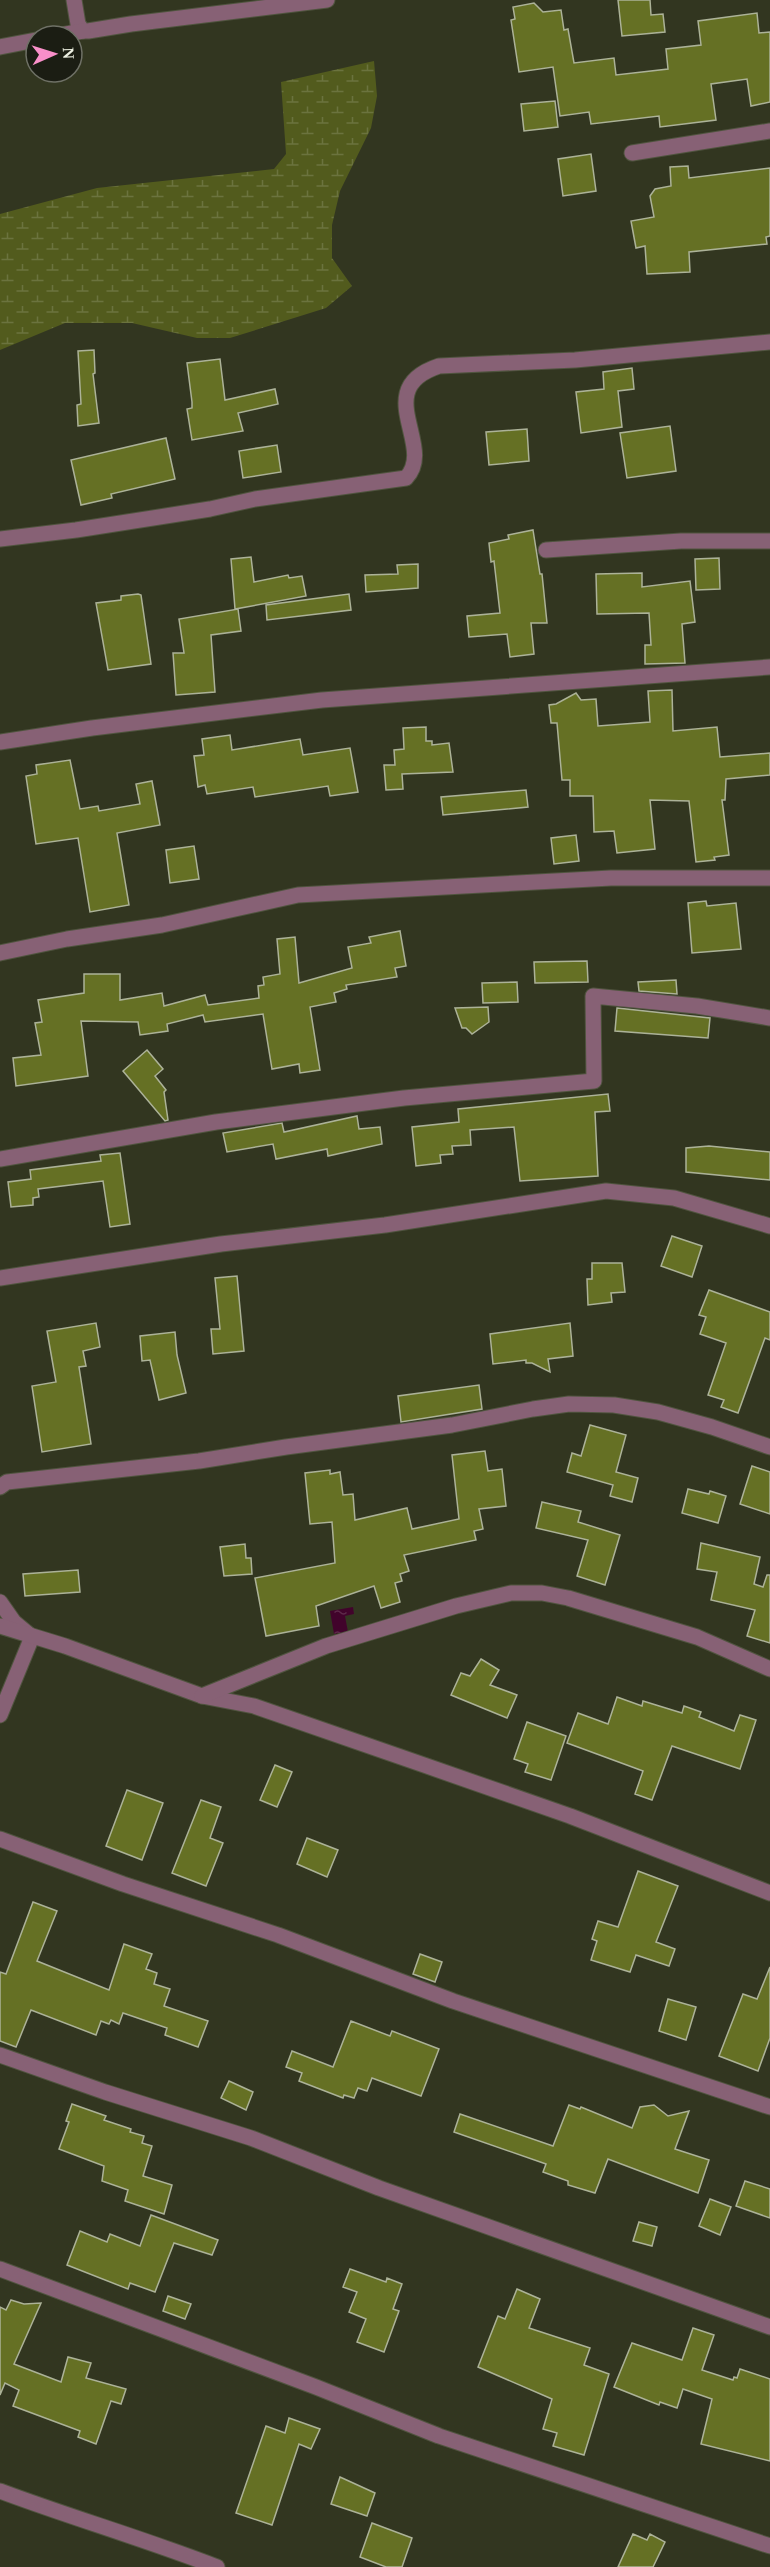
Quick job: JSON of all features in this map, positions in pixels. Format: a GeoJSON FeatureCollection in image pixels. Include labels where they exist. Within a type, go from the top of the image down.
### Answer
{"type":"FeatureCollection","features":[{"type":"Feature","properties":{"kind":"street"},"geometry":{"type":"LineString","coordinates":[[74,0],[78,24]]}},
{"type":"Feature","properties":{"kind":"street"},"geometry":{"type":"LineString","coordinates":[[84,31],[327,0]]}},
{"type":"Feature","properties":{"kind":"street"},"geometry":{"type":"LineString","coordinates":[[0,47],[24,42]]}},
{"type":"Feature","properties":{"kind":"street"},"geometry":{"type":"LineString","coordinates":[[632,153],[770,131]]}},
{"type":"Feature","properties":{"kind":"street"},"geometry":{"type":"LineString","coordinates":[[0,539],[76,530],[201,511],[255,499],[406,478],[412,471],[415,460],[408,423],[409,385],[424,371],[440,366],[574,360],[770,342]]}},
{"type":"Feature","properties":{"kind":"street"},"geometry":{"type":"LineString","coordinates":[[546,550],[681,541],[770,541]]}},
{"type":"Feature","properties":{"kind":"street"},"geometry":{"type":"LineString","coordinates":[[0,742],[92,728],[322,700],[770,667]]}},
{"type":"Feature","properties":{"kind":"street"},"geometry":{"type":"LineString","coordinates":[[0,953],[67,939],[162,925],[298,895],[611,878],[770,878]]}},
{"type":"Feature","properties":{"kind":"street"},"geometry":{"type":"LineString","coordinates":[[0,1159],[216,1122],[404,1098],[594,1081],[593,996],[697,1006],[770,1018]]}},
{"type":"Feature","properties":{"kind":"street"},"geometry":{"type":"LineString","coordinates":[[0,1278],[221,1244],[385,1225],[606,1191],[674,1198],[770,1226]]}},
{"type":"Feature","properties":{"kind":"street"},"geometry":{"type":"LineString","coordinates":[[0,1486],[7,1482],[199,1461],[452,1425],[533,1408],[569,1404],[614,1405],[658,1412],[770,1447]]}},
{"type":"Feature","properties":{"kind":"street"},"geometry":{"type":"LineString","coordinates":[[202,1696],[326,1646],[456,1606],[511,1593],[542,1593],[568,1598],[697,1636],[770,1669]]}},
{"type":"Feature","properties":{"kind":"street"},"geometry":{"type":"LineString","coordinates":[[0,1602],[14,1622],[32,1637]]}},
{"type":"Feature","properties":{"kind":"street"},"geometry":{"type":"LineString","coordinates":[[0,1626],[65,1646],[202,1696],[254,1706],[413,1761],[570,1816],[770,1893]]}},
{"type":"Feature","properties":{"kind":"street"},"geometry":{"type":"LineString","coordinates":[[0,1715],[32,1637]]}},
{"type":"Feature","properties":{"kind":"street"},"geometry":{"type":"LineString","coordinates":[[0,1839],[123,1884],[278,1935],[453,2001],[770,2107]]}},
{"type":"Feature","properties":{"kind":"street"},"geometry":{"type":"LineString","coordinates":[[0,2055],[105,2092],[251,2138],[400,2196],[770,2327]]}},
{"type":"Feature","properties":{"kind":"street"},"geometry":{"type":"LineString","coordinates":[[0,2269],[305,2383],[439,2436],[770,2546]]}},
{"type":"Feature","properties":{"kind":"street"},"geometry":{"type":"LineString","coordinates":[[0,2491],[80,2521],[158,2544],[216,2567]]}},
{"type":"Feature","properties":{"kind":"green space"},"geometry":{"type":"Polygon","coordinates":[[[374,61],[377,96],[371,128],[340,191],[332,225],[332,258],[352,286],[326,308],[230,338],[197,338],[132,323],[65,323],[0,350],[0,214],[97,188],[274,169],[286,154],[281,82],[374,61]]]}},
{"type":"Feature","properties":{"kind":"water"},"geometry":{"type":"Polygon","coordinates":[[[353,1607],[354,1614],[345,1616],[348,1632],[334,1634],[330,1611],[353,1607]]]}},
{"type":"Feature","properties":{"kind":"building"},"geometry":{"type":"Polygon","coordinates":[[[618,0],[650,0],[651,15],[663,14],[665,32],[622,36],[618,0]]]}},
{"type":"Feature","properties":{"kind":"building"},"geometry":{"type":"Polygon","coordinates":[[[534,3],[543,12],[561,10],[564,30],[568,29],[574,63],[614,58],[616,75],[668,69],[666,49],[701,45],[698,21],[757,13],[759,33],[770,32],[770,102],[751,106],[747,79],[711,84],[716,120],[660,127],[659,116],[591,124],[589,112],[560,116],[553,67],[519,72],[511,20],[515,19],[513,7],[534,3]]]}},
{"type":"Feature","properties":{"kind":"building"},"geometry":{"type":"Polygon","coordinates":[[[555,101],[558,127],[524,131],[521,104],[555,101]]]}},
{"type":"Feature","properties":{"kind":"building"},"geometry":{"type":"Polygon","coordinates":[[[591,154],[596,191],[563,196],[558,159],[591,154]]]}},
{"type":"Feature","properties":{"kind":"building"},"geometry":{"type":"Polygon","coordinates":[[[688,166],[689,178],[770,168],[770,236],[766,237],[767,244],[689,252],[690,272],[647,274],[645,246],[636,248],[631,221],[654,217],[650,196],[655,189],[671,186],[670,167],[688,166]]]}},
{"type":"Feature","properties":{"kind":"building"},"geometry":{"type":"Polygon","coordinates":[[[94,350],[95,373],[93,374],[99,423],[78,426],[77,405],[81,404],[78,351],[94,350]]]}},
{"type":"Feature","properties":{"kind":"building"},"geometry":{"type":"Polygon","coordinates":[[[220,359],[225,400],[275,389],[278,404],[238,413],[243,431],[192,440],[187,409],[192,408],[192,402],[187,363],[220,359]]]}},
{"type":"Feature","properties":{"kind":"building"},"geometry":{"type":"Polygon","coordinates":[[[632,368],[634,389],[618,391],[622,427],[581,433],[576,392],[604,389],[603,372],[632,368]]]}},
{"type":"Feature","properties":{"kind":"building"},"geometry":{"type":"Polygon","coordinates":[[[670,426],[676,471],[627,478],[620,433],[670,426]]]}},
{"type":"Feature","properties":{"kind":"building"},"geometry":{"type":"Polygon","coordinates":[[[527,429],[529,461],[489,465],[486,432],[527,429]]]}},
{"type":"Feature","properties":{"kind":"building"},"geometry":{"type":"Polygon","coordinates":[[[166,438],[175,479],[111,494],[112,498],[81,505],[71,460],[166,438]]]}},
{"type":"Feature","properties":{"kind":"building"},"geometry":{"type":"Polygon","coordinates":[[[277,445],[281,472],[243,478],[239,451],[277,445]]]}},
{"type":"Feature","properties":{"kind":"building"},"geometry":{"type":"Polygon","coordinates":[[[533,530],[540,574],[542,574],[547,623],[531,623],[534,654],[510,657],[507,634],[469,637],[467,616],[500,613],[494,561],[491,562],[489,543],[509,539],[508,535],[533,530]]]}},
{"type":"Feature","properties":{"kind":"building"},"geometry":{"type":"Polygon","coordinates":[[[251,557],[254,582],[288,575],[289,578],[302,576],[306,596],[235,609],[231,559],[251,557]]]}},
{"type":"Feature","properties":{"kind":"building"},"geometry":{"type":"Polygon","coordinates":[[[719,558],[720,589],[696,590],[695,559],[719,558]]]}},
{"type":"Feature","properties":{"kind":"building"},"geometry":{"type":"Polygon","coordinates":[[[418,564],[418,588],[366,592],[365,575],[398,574],[397,565],[418,564]]]}},
{"type":"Feature","properties":{"kind":"building"},"geometry":{"type":"Polygon","coordinates":[[[642,573],[642,587],[690,581],[695,622],[682,624],[685,663],[645,664],[645,645],[651,645],[649,613],[597,614],[596,574],[642,573]]]}},
{"type":"Feature","properties":{"kind":"building"},"geometry":{"type":"Polygon","coordinates":[[[349,594],[351,610],[267,620],[266,605],[349,594]]]}},
{"type":"Feature","properties":{"kind":"building"},"geometry":{"type":"Polygon","coordinates":[[[141,595],[151,664],[108,670],[96,603],[121,600],[121,596],[141,595]]]}},
{"type":"Feature","properties":{"kind":"building"},"geometry":{"type":"Polygon","coordinates":[[[238,609],[241,631],[211,635],[215,692],[176,695],[173,653],[184,653],[179,619],[238,609]]]}},
{"type":"Feature","properties":{"kind":"building"},"geometry":{"type":"Polygon","coordinates":[[[672,690],[673,731],[717,727],[720,757],[770,753],[770,775],[726,779],[725,800],[722,800],[729,855],[714,857],[715,860],[696,862],[689,801],[650,800],[655,849],[617,853],[614,831],[594,832],[593,796],[570,796],[570,780],[562,780],[557,723],[551,723],[549,705],[556,704],[576,693],[581,700],[596,699],[598,726],[650,722],[648,691],[672,690]]]}},
{"type":"Feature","properties":{"kind":"building"},"geometry":{"type":"Polygon","coordinates":[[[426,727],[426,741],[432,741],[432,745],[449,743],[453,772],[402,774],[403,789],[386,790],[384,765],[395,765],[394,750],[404,749],[403,728],[426,727]]]}},
{"type":"Feature","properties":{"kind":"building"},"geometry":{"type":"Polygon","coordinates":[[[230,735],[232,750],[300,739],[303,755],[350,748],[358,792],[330,796],[328,786],[255,797],[253,787],[207,794],[205,785],[198,787],[194,756],[204,755],[202,739],[230,735]]]}},
{"type":"Feature","properties":{"kind":"building"},"geometry":{"type":"Polygon","coordinates":[[[70,760],[80,809],[98,806],[99,811],[140,804],[136,784],[152,781],[160,825],[117,833],[129,905],[90,912],[78,838],[36,844],[26,776],[37,774],[36,765],[70,760]]]}},
{"type":"Feature","properties":{"kind":"building"},"geometry":{"type":"Polygon","coordinates":[[[526,790],[528,807],[443,815],[441,797],[526,790]]]}},
{"type":"Feature","properties":{"kind":"building"},"geometry":{"type":"Polygon","coordinates":[[[576,835],[579,861],[554,864],[551,838],[576,835]]]}},
{"type":"Feature","properties":{"kind":"building"},"geometry":{"type":"Polygon","coordinates":[[[194,846],[199,879],[170,883],[166,850],[194,846]]]}},
{"type":"Feature","properties":{"kind":"building"},"geometry":{"type":"Polygon","coordinates":[[[706,901],[707,906],[736,903],[741,949],[692,953],[688,903],[706,901]]]}},
{"type":"Feature","properties":{"kind":"building"},"geometry":{"type":"Polygon","coordinates":[[[400,931],[406,966],[395,968],[397,977],[346,985],[347,989],[334,993],[336,1002],[310,1007],[320,1070],[300,1073],[299,1064],[272,1069],[263,1014],[205,1022],[203,1015],[167,1024],[168,1031],[140,1035],[138,1022],[81,1021],[88,1076],[16,1086],[13,1058],[41,1055],[35,1023],[42,1022],[38,1000],[84,993],[84,974],[120,974],[120,1000],[162,993],[164,1006],[205,995],[208,1005],[259,998],[258,986],[264,985],[263,977],[280,974],[277,939],[295,937],[299,983],[352,968],[348,947],[371,943],[369,937],[400,931]]]}},
{"type":"Feature","properties":{"kind":"building"},"geometry":{"type":"Polygon","coordinates":[[[587,961],[588,982],[535,983],[534,962],[587,961]]]}},
{"type":"Feature","properties":{"kind":"building"},"geometry":{"type":"Polygon","coordinates":[[[676,980],[677,994],[639,991],[638,982],[676,980]]]}},
{"type":"Feature","properties":{"kind":"building"},"geometry":{"type":"Polygon","coordinates":[[[517,982],[518,1002],[483,1003],[482,983],[517,982]]]}},
{"type":"Feature","properties":{"kind":"building"},"geometry":{"type":"Polygon","coordinates":[[[488,1007],[489,1022],[472,1034],[466,1028],[462,1028],[455,1008],[488,1007]]]}},
{"type":"Feature","properties":{"kind":"building"},"geometry":{"type":"Polygon","coordinates":[[[617,1008],[710,1018],[708,1038],[615,1031],[617,1008]]]}},
{"type":"Feature","properties":{"kind":"building"},"geometry":{"type":"Polygon","coordinates":[[[147,1050],[163,1069],[155,1076],[166,1090],[164,1092],[168,1120],[165,1121],[123,1071],[147,1050]]]}},
{"type":"Feature","properties":{"kind":"building"},"geometry":{"type":"Polygon","coordinates":[[[608,1094],[610,1111],[595,1112],[598,1176],[520,1181],[514,1127],[470,1130],[471,1145],[452,1146],[453,1154],[440,1155],[441,1163],[416,1166],[412,1127],[459,1122],[458,1109],[608,1094]]]}},
{"type":"Feature","properties":{"kind":"building"},"geometry":{"type":"Polygon","coordinates":[[[357,1116],[359,1129],[380,1127],[382,1144],[328,1156],[327,1149],[276,1159],[273,1144],[227,1152],[223,1133],[282,1123],[284,1132],[357,1116]]]}},
{"type":"Feature","properties":{"kind":"building"},"geometry":{"type":"Polygon","coordinates":[[[709,1146],[770,1152],[770,1180],[686,1172],[686,1148],[709,1146]]]}},
{"type":"Feature","properties":{"kind":"building"},"geometry":{"type":"Polygon","coordinates":[[[120,1153],[130,1224],[110,1227],[103,1181],[38,1189],[39,1197],[33,1198],[33,1205],[11,1207],[8,1182],[31,1179],[30,1170],[101,1161],[100,1155],[120,1153]]]}},
{"type":"Feature","properties":{"kind":"building"},"geometry":{"type":"Polygon","coordinates":[[[672,1236],[702,1246],[692,1277],[661,1266],[672,1236]]]}},
{"type":"Feature","properties":{"kind":"building"},"geometry":{"type":"Polygon","coordinates":[[[592,1263],[622,1263],[625,1292],[611,1293],[612,1302],[588,1305],[587,1279],[592,1279],[592,1263]]]}},
{"type":"Feature","properties":{"kind":"building"},"geometry":{"type":"Polygon","coordinates":[[[237,1276],[244,1351],[213,1354],[211,1329],[220,1329],[215,1278],[237,1276]]]}},
{"type":"Feature","properties":{"kind":"building"},"geometry":{"type":"Polygon","coordinates":[[[709,1290],[770,1312],[770,1340],[765,1338],[738,1413],[721,1407],[724,1400],[708,1395],[726,1343],[700,1334],[706,1317],[699,1315],[709,1290]]]}},
{"type":"Feature","properties":{"kind":"building"},"geometry":{"type":"Polygon","coordinates":[[[96,1323],[100,1347],[83,1351],[86,1366],[79,1367],[91,1444],[42,1452],[32,1386],[56,1382],[47,1331],[96,1323]]]}},
{"type":"Feature","properties":{"kind":"building"},"geometry":{"type":"Polygon","coordinates":[[[570,1323],[573,1356],[548,1359],[550,1372],[532,1363],[526,1363],[526,1360],[493,1364],[490,1334],[570,1323]]]}},
{"type":"Feature","properties":{"kind":"building"},"geometry":{"type":"Polygon","coordinates":[[[175,1332],[177,1355],[186,1393],[159,1400],[150,1360],[142,1361],[140,1336],[175,1332]]]}},
{"type":"Feature","properties":{"kind":"building"},"geometry":{"type":"Polygon","coordinates":[[[479,1385],[482,1409],[401,1422],[398,1396],[479,1385]]]}},
{"type":"Feature","properties":{"kind":"building"},"geometry":{"type":"Polygon","coordinates":[[[590,1425],[626,1435],[616,1472],[638,1478],[632,1502],[610,1496],[613,1485],[567,1472],[572,1453],[581,1456],[590,1425]]]}},
{"type":"Feature","properties":{"kind":"building"},"geometry":{"type":"Polygon","coordinates":[[[485,1451],[488,1471],[502,1469],[506,1506],[479,1509],[483,1529],[474,1531],[476,1540],[404,1555],[409,1571],[400,1574],[402,1581],[395,1583],[400,1602],[381,1608],[374,1586],[316,1606],[319,1626],[266,1636],[255,1578],[335,1563],[332,1522],[310,1524],[305,1473],[330,1470],[330,1474],[340,1472],[343,1495],[353,1494],[355,1520],[407,1508],[412,1529],[459,1519],[452,1455],[485,1451]]]}},
{"type":"Feature","properties":{"kind":"building"},"geometry":{"type":"Polygon","coordinates":[[[752,1466],[770,1472],[770,1514],[740,1504],[752,1466]]]}},
{"type":"Feature","properties":{"kind":"building"},"geometry":{"type":"Polygon","coordinates":[[[688,1489],[709,1494],[710,1491],[726,1496],[718,1523],[682,1513],[688,1489]]]}},
{"type":"Feature","properties":{"kind":"building"},"geometry":{"type":"Polygon","coordinates":[[[542,1502],[581,1511],[578,1522],[620,1535],[605,1585],[577,1576],[588,1540],[536,1528],[542,1502]]]}},
{"type":"Feature","properties":{"kind":"building"},"geometry":{"type":"Polygon","coordinates":[[[701,1543],[760,1557],[754,1584],[763,1587],[767,1575],[770,1575],[770,1643],[747,1636],[755,1610],[711,1600],[717,1572],[697,1569],[701,1543]]]}},
{"type":"Feature","properties":{"kind":"building"},"geometry":{"type":"Polygon","coordinates":[[[245,1544],[246,1558],[251,1558],[252,1574],[224,1576],[220,1547],[245,1544]]]}},
{"type":"Feature","properties":{"kind":"building"},"geometry":{"type":"Polygon","coordinates":[[[78,1570],[80,1592],[25,1596],[23,1574],[78,1570]]]}},
{"type":"Feature","properties":{"kind":"building"},"geometry":{"type":"Polygon","coordinates":[[[481,1659],[499,1670],[490,1685],[517,1695],[507,1718],[451,1695],[461,1673],[470,1676],[481,1659]]]}},
{"type":"Feature","properties":{"kind":"building"},"geometry":{"type":"Polygon","coordinates":[[[617,1697],[642,1706],[643,1701],[682,1713],[684,1706],[701,1712],[699,1717],[734,1731],[740,1715],[756,1720],[740,1769],[672,1746],[652,1800],[635,1794],[643,1771],[567,1743],[578,1713],[608,1724],[617,1697]]]}},
{"type":"Feature","properties":{"kind":"building"},"geometry":{"type":"Polygon","coordinates":[[[527,1722],[566,1736],[551,1780],[525,1772],[528,1764],[514,1759],[527,1722]]]}},
{"type":"Feature","properties":{"kind":"building"},"geometry":{"type":"Polygon","coordinates":[[[275,1765],[292,1772],[277,1807],[260,1800],[275,1765]]]}},
{"type":"Feature","properties":{"kind":"building"},"geometry":{"type":"Polygon","coordinates":[[[127,1790],[163,1803],[142,1860],[106,1846],[127,1790]]]}},
{"type":"Feature","properties":{"kind":"building"},"geometry":{"type":"Polygon","coordinates":[[[201,1800],[221,1807],[210,1838],[223,1843],[206,1886],[172,1873],[201,1800]]]}},
{"type":"Feature","properties":{"kind":"building"},"geometry":{"type":"Polygon","coordinates":[[[307,1838],[338,1850],[327,1877],[297,1864],[307,1838]]]}},
{"type":"Feature","properties":{"kind":"building"},"geometry":{"type":"Polygon","coordinates":[[[638,1871],[678,1886],[656,1942],[675,1949],[669,1966],[636,1955],[630,1972],[591,1960],[597,1941],[592,1939],[598,1921],[618,1927],[638,1871]]]}},
{"type":"Feature","properties":{"kind":"building"},"geometry":{"type":"Polygon","coordinates":[[[33,1902],[57,1911],[37,1961],[109,1990],[124,1944],[152,1954],[146,1969],[157,1973],[154,1984],[170,1989],[164,2006],[208,2021],[198,2047],[165,2035],[167,2028],[123,2013],[119,2024],[111,2020],[109,2024],[101,2021],[96,2035],[31,2010],[16,2047],[0,2041],[0,1972],[6,1974],[33,1902]]]}},
{"type":"Feature","properties":{"kind":"building"},"geometry":{"type":"Polygon","coordinates":[[[420,1954],[442,1962],[435,1982],[413,1974],[420,1954]]]}},
{"type":"Feature","properties":{"kind":"building"},"geometry":{"type":"Polygon","coordinates":[[[770,1967],[770,2038],[758,2071],[719,2056],[743,1994],[757,1999],[770,1967]]]}},
{"type":"Feature","properties":{"kind":"building"},"geometry":{"type":"Polygon","coordinates":[[[668,1999],[696,2007],[686,2040],[659,2031],[668,1999]]]}},
{"type":"Feature","properties":{"kind":"building"},"geometry":{"type":"Polygon","coordinates":[[[351,2021],[390,2036],[392,2031],[439,2049],[421,2096],[372,2078],[367,2091],[358,2088],[354,2098],[344,2095],[343,2098],[299,2081],[302,2073],[286,2067],[292,2051],[333,2067],[351,2021]]]}},
{"type":"Feature","properties":{"kind":"building"},"geometry":{"type":"Polygon","coordinates":[[[229,2081],[253,2092],[246,2110],[221,2098],[229,2081]]]}},
{"type":"Feature","properties":{"kind":"building"},"geometry":{"type":"Polygon","coordinates":[[[72,2104],[106,2116],[104,2120],[144,2136],[142,2143],[152,2146],[143,2176],[172,2185],[164,2214],[125,2201],[128,2190],[102,2181],[104,2166],[59,2149],[69,2122],[66,2121],[72,2104]]]}},
{"type":"Feature","properties":{"kind":"building"},"geometry":{"type":"Polygon","coordinates":[[[569,2105],[580,2109],[581,2107],[632,2128],[640,2107],[654,2105],[668,2116],[689,2111],[675,2149],[709,2160],[698,2193],[608,2159],[595,2193],[568,2185],[568,2181],[543,2172],[546,2164],[454,2132],[460,2114],[553,2146],[569,2105]]]}},
{"type":"Feature","properties":{"kind":"building"},"geometry":{"type":"Polygon","coordinates":[[[745,2181],[770,2189],[770,2218],[736,2206],[745,2181]]]}},
{"type":"Feature","properties":{"kind":"building"},"geometry":{"type":"Polygon","coordinates":[[[710,2199],[731,2207],[720,2235],[699,2226],[710,2199]]]}},
{"type":"Feature","properties":{"kind":"building"},"geometry":{"type":"Polygon","coordinates":[[[151,2215],[218,2240],[212,2255],[174,2243],[155,2292],[130,2283],[128,2289],[67,2265],[80,2231],[107,2242],[110,2234],[140,2246],[151,2215]]]}},
{"type":"Feature","properties":{"kind":"building"},"geometry":{"type":"Polygon","coordinates":[[[639,2222],[657,2227],[652,2246],[633,2241],[639,2222]]]}},
{"type":"Feature","properties":{"kind":"building"},"geometry":{"type":"Polygon","coordinates":[[[350,2269],[386,2282],[387,2278],[402,2284],[393,2309],[399,2311],[384,2352],[357,2342],[366,2319],[349,2312],[357,2292],[343,2287],[350,2269]]]}},
{"type":"Feature","properties":{"kind":"building"},"geometry":{"type":"Polygon","coordinates":[[[517,2289],[540,2299],[529,2328],[590,2348],[584,2365],[609,2374],[584,2455],[553,2446],[557,2433],[543,2429],[552,2399],[478,2367],[498,2316],[505,2319],[517,2289]]]}},
{"type":"Feature","properties":{"kind":"building"},"geometry":{"type":"Polygon","coordinates":[[[168,2296],[191,2304],[185,2319],[163,2311],[168,2296]]]}},
{"type":"Feature","properties":{"kind":"building"},"geometry":{"type":"Polygon","coordinates":[[[11,2300],[24,2304],[41,2303],[14,2364],[61,2382],[68,2357],[91,2363],[86,2378],[126,2389],[121,2404],[111,2401],[96,2444],[78,2437],[80,2431],[13,2406],[19,2390],[5,2383],[0,2395],[0,2307],[6,2310],[11,2300]]]}},
{"type":"Feature","properties":{"kind":"building"},"geometry":{"type":"Polygon","coordinates":[[[693,2328],[714,2335],[702,2370],[733,2380],[734,2377],[737,2378],[740,2369],[770,2379],[770,2461],[701,2444],[712,2399],[683,2389],[677,2408],[660,2402],[659,2405],[614,2387],[632,2343],[682,2360],[693,2328]]]}},
{"type":"Feature","properties":{"kind":"building"},"geometry":{"type":"Polygon","coordinates":[[[289,2418],[320,2429],[311,2449],[299,2444],[272,2525],[236,2513],[266,2426],[285,2433],[289,2418]]]}},
{"type":"Feature","properties":{"kind":"building"},"geometry":{"type":"Polygon","coordinates":[[[340,2477],[375,2493],[367,2516],[331,2504],[340,2477]]]}},
{"type":"Feature","properties":{"kind":"building"},"geometry":{"type":"Polygon","coordinates":[[[372,2523],[412,2538],[402,2567],[386,2567],[360,2557],[372,2523]]]}},
{"type":"Feature","properties":{"kind":"building"},"geometry":{"type":"Polygon","coordinates":[[[633,2534],[647,2540],[650,2534],[665,2542],[653,2567],[618,2567],[633,2534]]]}}]}
